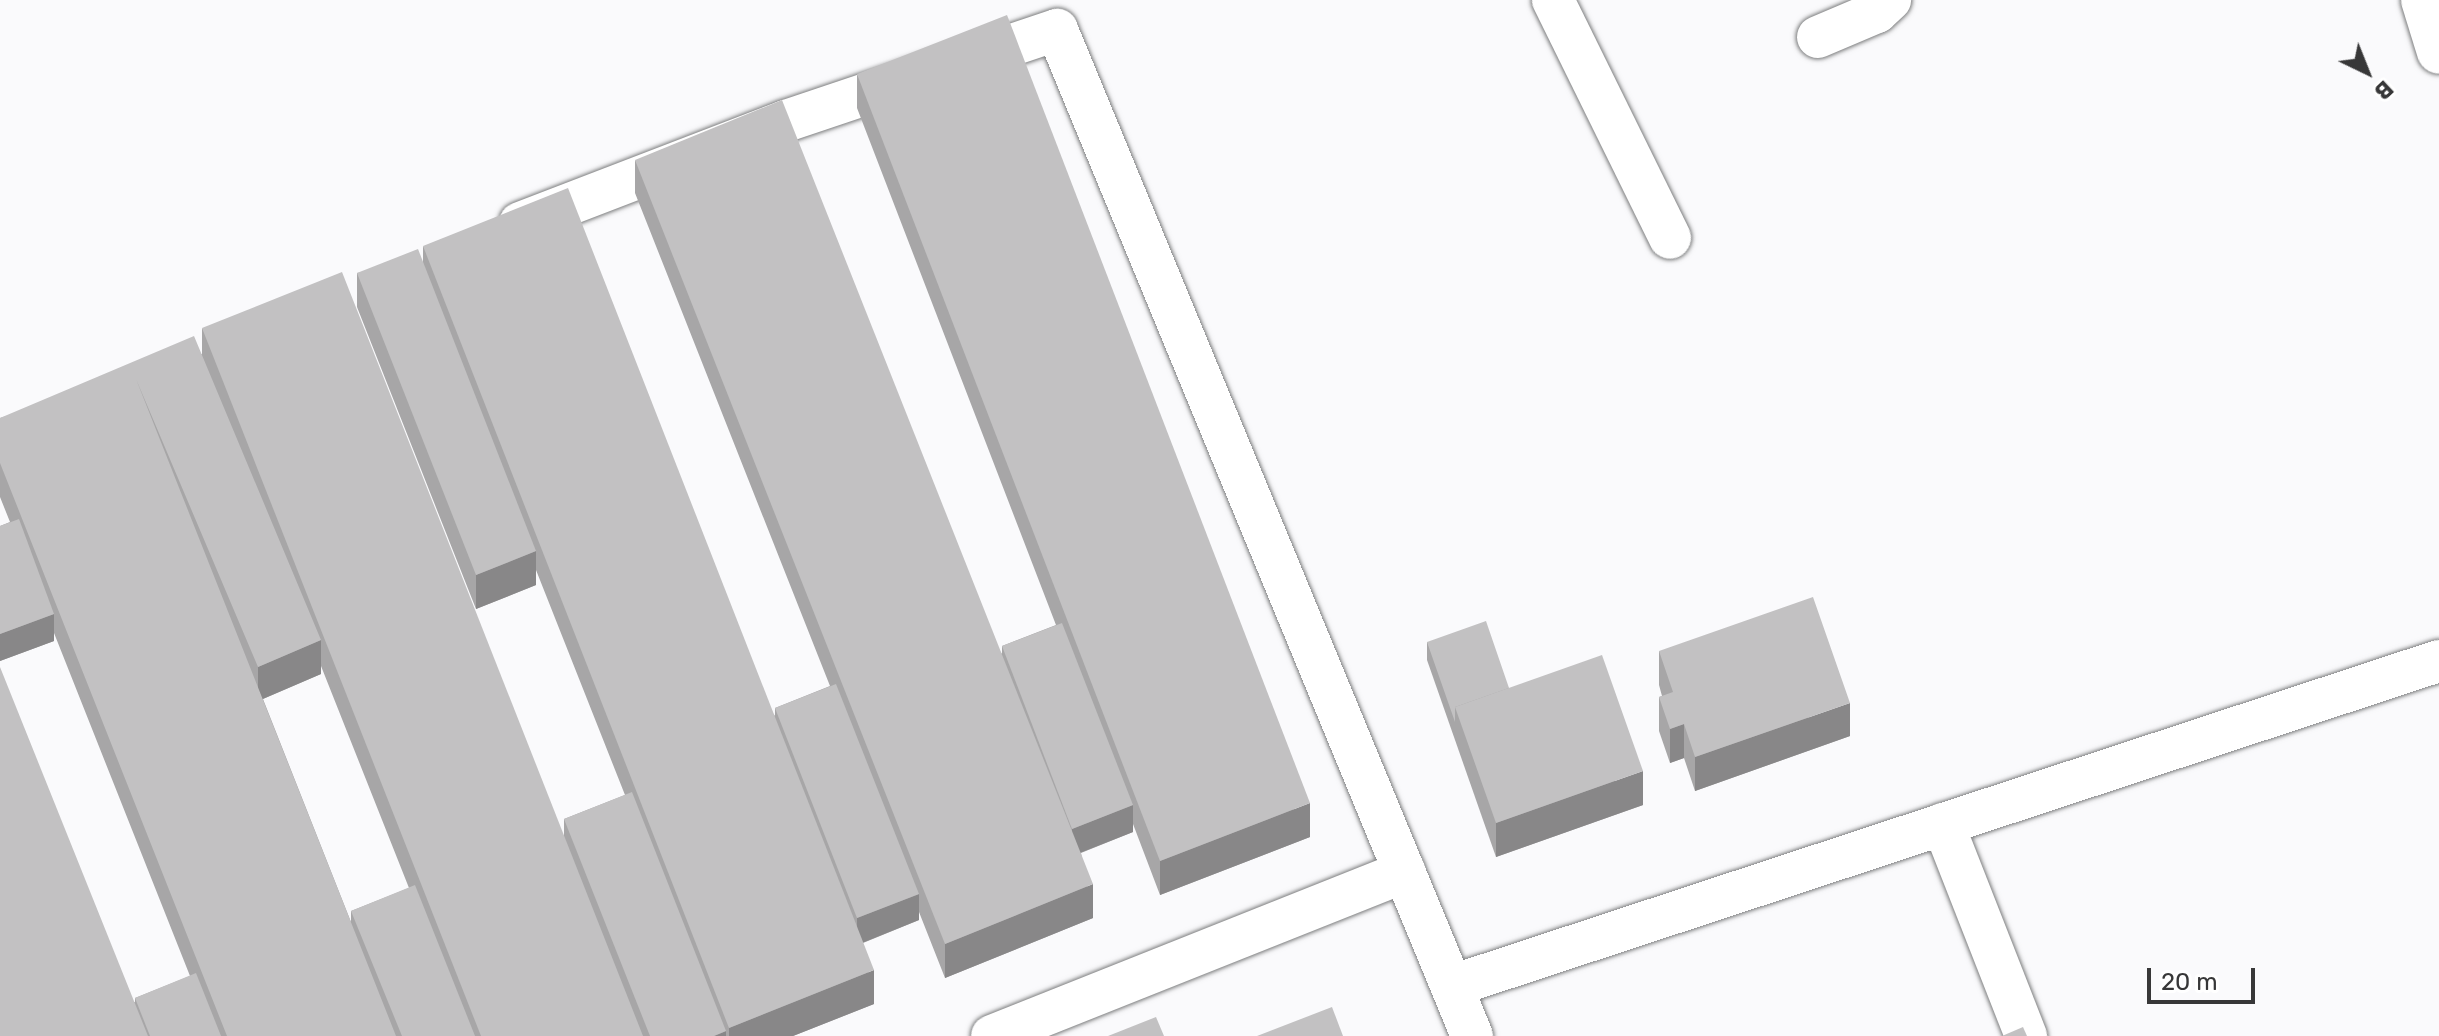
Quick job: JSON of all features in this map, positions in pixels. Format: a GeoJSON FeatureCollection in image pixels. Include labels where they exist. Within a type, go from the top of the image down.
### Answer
{"type":"FeatureCollection","features":[{"type":"Feature","properties":{"kind":"main road"},"geometry":{"type":"LineString","coordinates":[[2423,0],[2439,52]]}},
{"type":"Feature","properties":{"kind":"lane"},"geometry":{"type":"LineString","coordinates":[[1553,0],[1670,238]]}},
{"type":"Feature","properties":{"kind":"lane"},"geometry":{"type":"LineString","coordinates":[[1818,37],[1877,12],[1890,0]]}},
{"type":"Feature","properties":{"kind":"lane"},"geometry":{"type":"LineString","coordinates":[[482,238],[786,121],[1057,30],[1472,1036]]}},
{"type":"Feature","properties":{"kind":"lane"},"geometry":{"type":"LineString","coordinates":[[1452,986],[2439,661]]}},
{"type":"Feature","properties":{"kind":"lane"},"geometry":{"type":"LineString","coordinates":[[1943,824],[2022,1035]]}},
{"type":"Feature","properties":{"kind":"lane"},"geometry":{"type":"LineString","coordinates":[[992,1036],[1405,872]]}},
{"type":"Feature","properties":{"kind":"building"},"geometry":{"type":"Polygon","coordinates":[[[1007,15],[1310,803],[1160,861],[857,74],[1007,15]]]}},
{"type":"Feature","properties":{"kind":"building"},"geometry":{"type":"Polygon","coordinates":[[[782,100],[1093,884],[945,944],[635,160],[782,100]]]}},
{"type":"Feature","properties":{"kind":"building"},"geometry":{"type":"Polygon","coordinates":[[[568,188],[874,970],[729,1028],[423,246],[568,188]]]}},
{"type":"Feature","properties":{"kind":"building"},"geometry":{"type":"Polygon","coordinates":[[[418,249],[536,551],[476,575],[357,273],[418,249]]]}},
{"type":"Feature","properties":{"kind":"building"},"geometry":{"type":"Polygon","coordinates":[[[342,272],[643,1036],[481,1036],[202,328],[342,272]]]}},
{"type":"Feature","properties":{"kind":"building"},"geometry":{"type":"Polygon","coordinates":[[[194,336],[321,640],[258,667],[136,379],[396,1036],[227,1036],[0,463],[0,418],[194,336]]]}},
{"type":"Feature","properties":{"kind":"building"},"geometry":{"type":"Polygon","coordinates":[[[19,519],[54,614],[0,634],[0,526],[19,519]]]}},
{"type":"Feature","properties":{"kind":"building"},"geometry":{"type":"Polygon","coordinates":[[[1813,597],[1850,703],[1695,757],[1684,724],[1670,729],[1659,697],[1673,692],[1659,651],[1813,597]]]}},
{"type":"Feature","properties":{"kind":"building"},"geometry":{"type":"Polygon","coordinates":[[[1486,621],[1509,688],[1455,707],[1455,722],[1427,642],[1486,621]]]}},
{"type":"Feature","properties":{"kind":"building"},"geometry":{"type":"Polygon","coordinates":[[[1062,623],[1133,805],[1072,829],[1002,646],[1062,623]]]}},
{"type":"Feature","properties":{"kind":"building"},"geometry":{"type":"Polygon","coordinates":[[[1602,655],[1643,771],[1496,823],[1455,707],[1602,655]]]}},
{"type":"Feature","properties":{"kind":"building"},"geometry":{"type":"Polygon","coordinates":[[[0,667],[148,1036],[0,1036],[0,667]]]}},
{"type":"Feature","properties":{"kind":"building"},"geometry":{"type":"Polygon","coordinates":[[[836,684],[919,894],[857,918],[775,708],[836,684]]]}},
{"type":"Feature","properties":{"kind":"building"},"geometry":{"type":"Polygon","coordinates":[[[632,792],[726,1031],[714,1036],[650,1036],[564,819],[632,792]]]}},
{"type":"Feature","properties":{"kind":"building"},"geometry":{"type":"Polygon","coordinates":[[[415,885],[475,1036],[402,1036],[351,911],[415,885]]]}},
{"type":"Feature","properties":{"kind":"building"},"geometry":{"type":"Polygon","coordinates":[[[196,973],[221,1036],[150,1036],[135,998],[196,973]]]}},
{"type":"Feature","properties":{"kind":"building"},"geometry":{"type":"Polygon","coordinates":[[[1332,1007],[1343,1036],[1257,1036],[1332,1007]]]}},
{"type":"Feature","properties":{"kind":"building"},"geometry":{"type":"Polygon","coordinates":[[[1156,1017],[1164,1036],[1108,1036],[1156,1017]]]}},
{"type":"Feature","properties":{"kind":"building"},"geometry":{"type":"Polygon","coordinates":[[[2023,1027],[2027,1036],[2002,1036],[2023,1027]]]}}]}
